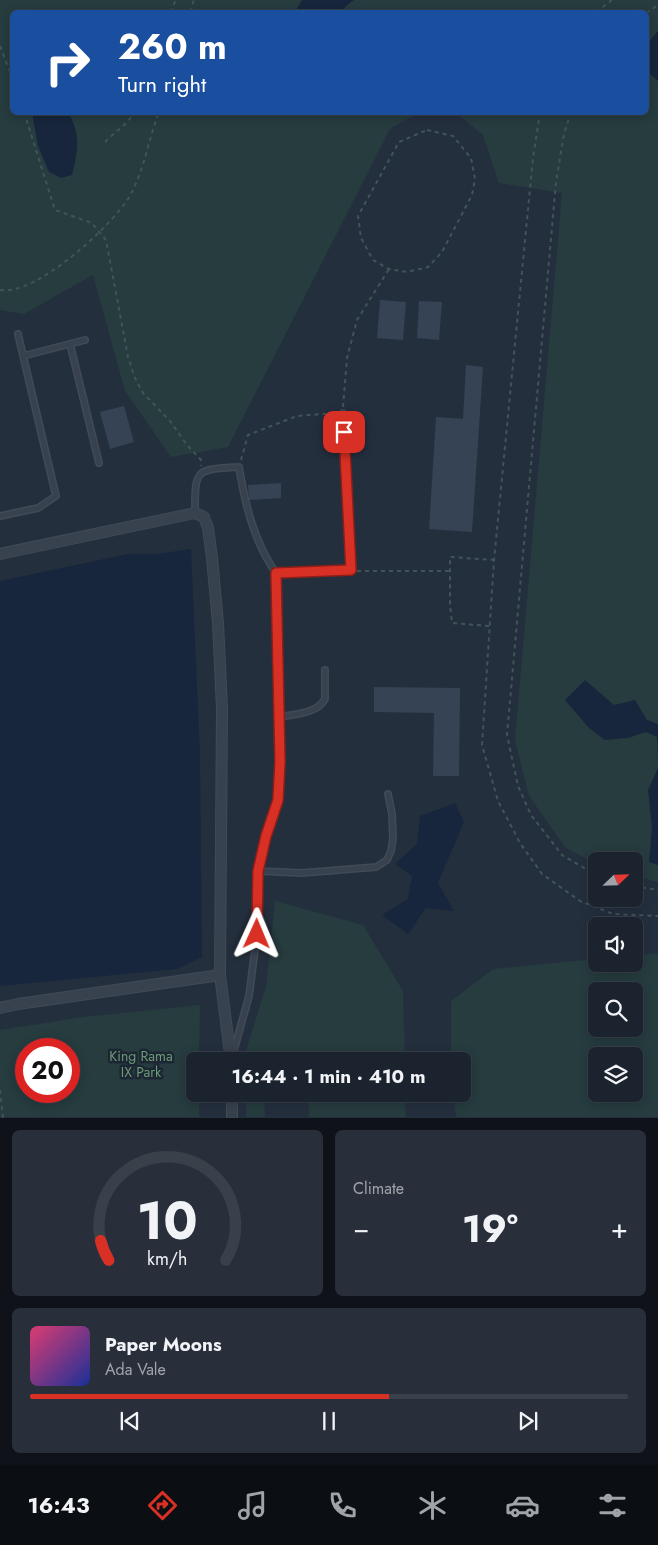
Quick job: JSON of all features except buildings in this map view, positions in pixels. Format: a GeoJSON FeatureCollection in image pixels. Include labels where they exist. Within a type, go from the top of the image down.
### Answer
{"type":"FeatureCollection","features":[{"type":"Feature","properties":{"kind":"street"},"geometry":{"type":"LineString","coordinates":[[0,554],[195,513],[204,517],[208,528],[218,623],[222,709],[220,975],[230,1052]]}},
{"type":"Feature","properties":{"kind":"street"},"geometry":{"type":"LineString","coordinates":[[0,1008],[220,975]]}},
{"type":"Feature","properties":{"kind":"street"},"geometry":{"type":"LineString","coordinates":[[232,1102],[232,1118]]}},
{"type":"Feature","properties":{"kind":"lane"},"geometry":{"type":"LineString","coordinates":[[0,516],[38,508],[56,496],[18,334]]}},
{"type":"Feature","properties":{"kind":"lane"},"geometry":{"type":"LineString","coordinates":[[23,356],[85,340]]}},
{"type":"Feature","properties":{"kind":"lane"},"geometry":{"type":"LineString","coordinates":[[70,344],[99,463]]}},
{"type":"Feature","properties":{"kind":"lane"},"geometry":{"type":"LineString","coordinates":[[276,573],[351,570],[343,413]]}},
{"type":"Feature","properties":{"kind":"lane"},"geometry":{"type":"LineString","coordinates":[[195,513],[195,488],[198,477],[202,472],[208,469],[238,468],[243,495],[254,531],[268,562],[276,573],[280,762],[278,800],[266,836],[258,871],[257,934],[248,996],[233,1052]]}},
{"type":"Feature","properties":{"kind":"lane"},"geometry":{"type":"LineString","coordinates":[[279,716],[314,710],[323,703],[325,699],[325,670]]}},
{"type":"Feature","properties":{"kind":"lane"},"geometry":{"type":"LineString","coordinates":[[258,871],[302,873],[376,867],[387,860],[391,851],[393,838],[392,814],[388,794]]}},
{"type":"Feature","properties":{"kind":"path"},"geometry":{"type":"LineString","coordinates":[[599,10],[612,0]]}},
{"type":"Feature","properties":{"kind":"path"},"geometry":{"type":"LineString","coordinates":[[0,46],[10,73]]}},
{"type":"Feature","properties":{"kind":"path"},"geometry":{"type":"LineString","coordinates":[[25,115],[55,210],[92,223],[101,232],[108,247],[128,357],[135,378],[144,394],[170,421],[187,445],[201,460],[202,472]]}},
{"type":"Feature","properties":{"kind":"path"},"geometry":{"type":"LineString","coordinates":[[105,142],[114,132],[130,120],[132,115]]}},
{"type":"Feature","properties":{"kind":"path"},"geometry":{"type":"LineString","coordinates":[[0,290],[23,286],[48,274],[67,261],[101,232],[129,198],[150,143],[158,115]]}},
{"type":"Feature","properties":{"kind":"path"},"geometry":{"type":"LineString","coordinates":[[540,115],[533,158],[494,560],[482,745],[498,801],[520,843],[542,874],[580,901],[613,914],[658,916]]}},
{"type":"Feature","properties":{"kind":"path"},"geometry":{"type":"LineString","coordinates":[[570,115],[564,134],[556,182],[507,735],[518,786],[531,815],[562,855],[588,870]]}},
{"type":"Feature","properties":{"kind":"path"},"geometry":{"type":"LineString","coordinates":[[427,130],[452,136],[471,158],[475,179],[472,195],[442,252],[428,267],[407,272],[389,269],[373,260],[360,238],[358,216],[399,142],[427,130]]}},
{"type":"Feature","properties":{"kind":"path"},"geometry":{"type":"LineString","coordinates":[[238,468],[248,436],[297,416],[343,413],[347,358],[357,320],[389,269]]}},
{"type":"Feature","properties":{"kind":"path"},"geometry":{"type":"LineString","coordinates":[[489,626],[452,623],[450,556],[494,560]]}},
{"type":"Feature","properties":{"kind":"path"},"geometry":{"type":"LineString","coordinates":[[351,570],[450,571]]}},
{"type":"Feature","properties":{"kind":"path"},"geometry":{"type":"LineString","coordinates":[[643,888],[658,890]]}},
{"type":"Feature","properties":{"kind":"path"},"geometry":{"type":"LineString","coordinates":[[0,1090],[3,1118]]}},
{"type":"Feature","properties":{"kind":"green space"},"geometry":{"type":"Polygon","coordinates":[[[0,0],[658,0],[658,882],[643,878],[643,852],[588,852],[588,860],[566,848],[529,796],[515,740],[562,193],[499,183],[483,135],[458,115],[649,115],[649,10],[10,10],[10,115],[414,115],[390,129],[228,447],[171,457],[125,391],[93,275],[24,314],[0,310],[0,0]]]}},
{"type":"Feature","properties":{"kind":"green space"},"geometry":{"type":"Polygon","coordinates":[[[275,901],[363,925],[403,991],[405,1052],[246,1052],[266,987],[275,901]]]}},
{"type":"Feature","properties":{"kind":"green space"},"geometry":{"type":"Polygon","coordinates":[[[658,953],[658,1117],[456,1117],[454,1102],[471,1102],[471,1052],[451,1052],[451,1001],[493,969],[588,960],[588,972],[643,972],[643,955],[658,953]]]}},
{"type":"Feature","properties":{"kind":"green space","name":"King Rama IX Park"},"geometry":{"type":"Polygon","coordinates":[[[200,1005],[199,1052],[186,1052],[186,1102],[199,1102],[199,1117],[0,1117],[0,1030],[83,1017],[200,1005]]]}},
{"type":"Feature","properties":{"kind":"green space"},"geometry":{"type":"Polygon","coordinates":[[[246,1102],[264,1102],[265,1117],[246,1117],[246,1102]]]}},
{"type":"Feature","properties":{"kind":"green space"},"geometry":{"type":"Polygon","coordinates":[[[308,1102],[405,1102],[406,1117],[309,1117],[308,1102]]]}},
{"type":"Feature","properties":{"kind":"water"},"geometry":{"type":"Polygon","coordinates":[[[302,0],[354,0],[343,10],[296,10],[302,0]]]}},
{"type":"Feature","properties":{"kind":"water"},"geometry":{"type":"Polygon","coordinates":[[[658,31],[658,81],[649,73],[649,42],[658,31]]]}},
{"type":"Feature","properties":{"kind":"water"},"geometry":{"type":"Polygon","coordinates":[[[32,115],[70,115],[77,137],[76,158],[72,175],[61,178],[49,172],[38,146],[32,115]]]}},
{"type":"Feature","properties":{"kind":"water"},"geometry":{"type":"Polygon","coordinates":[[[191,549],[200,755],[202,957],[177,969],[0,986],[0,581],[128,554],[157,554],[191,549]]]}},
{"type":"Feature","properties":{"kind":"water"},"geometry":{"type":"Polygon","coordinates":[[[585,680],[614,705],[635,700],[647,720],[658,724],[658,759],[657,737],[646,732],[628,738],[605,740],[589,728],[565,700],[585,680]]]}},
{"type":"Feature","properties":{"kind":"water"},"geometry":{"type":"Polygon","coordinates":[[[658,768],[658,865],[649,862],[652,827],[648,790],[658,768]]]}},
{"type":"Feature","properties":{"kind":"water"},"geometry":{"type":"Polygon","coordinates":[[[455,803],[464,822],[438,883],[454,911],[426,908],[408,934],[382,915],[408,899],[412,876],[395,864],[417,844],[420,816],[455,803]]]}},
{"type":"Feature","properties":{"kind":"route"},"geometry":{"type":"LineString","coordinates":[[257,934],[258,871],[266,836],[278,800],[280,762],[276,573],[351,570],[344,432]]}}]}
